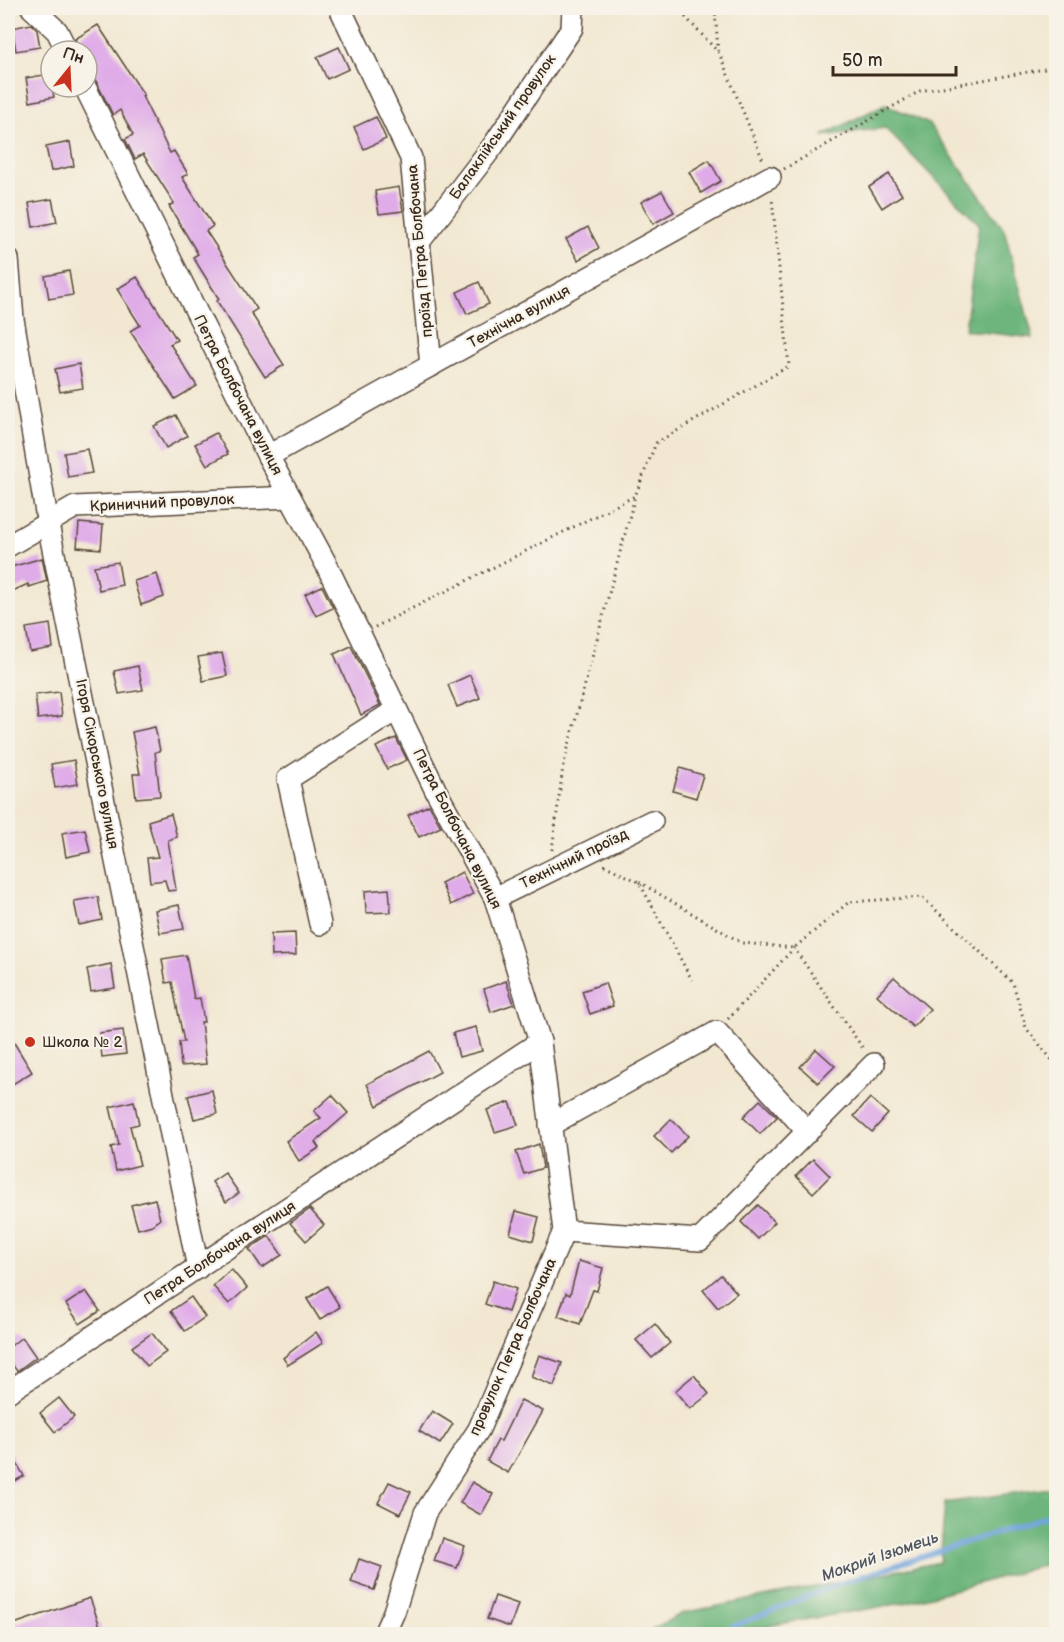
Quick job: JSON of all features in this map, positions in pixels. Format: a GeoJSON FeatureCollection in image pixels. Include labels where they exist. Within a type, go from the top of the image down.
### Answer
{"type":"FeatureCollection","features":[{"type":"Feature","properties":{"kind":"street"},"geometry":{"type":"LineString","coordinates":[[32,8],[57,31],[61,39]]}},
{"type":"Feature","properties":{"kind":"street","name":"проїзд Петра Болбочана"},"geometry":{"type":"LineString","coordinates":[[340,8],[411,158],[430,366]]}},
{"type":"Feature","properties":{"kind":"street","name":"Балаклійський провулок"},"geometry":{"type":"LineString","coordinates":[[419,242],[493,146],[572,28],[573,8]]}},
{"type":"Feature","properties":{"kind":"street","name":"Петра Болбочана вулиця"},"geometry":{"type":"LineString","coordinates":[[8,1392],[540,1042],[495,898],[436,791],[325,562],[268,456],[91,99]]}},
{"type":"Feature","properties":{"kind":"street","name":"Технічна вулиця"},"geometry":{"type":"LineString","coordinates":[[268,456],[770,177]]}},
{"type":"Feature","properties":{"kind":"street","name":"Ігоря Сікорського вулиця"},"geometry":{"type":"LineString","coordinates":[[8,259],[10,320],[48,524],[198,1268]]}},
{"type":"Feature","properties":{"kind":"street","name":"Криничний провулок"},"geometry":{"type":"LineString","coordinates":[[8,546],[75,507],[290,497]]}},
{"type":"Feature","properties":{"kind":"street"},"geometry":{"type":"LineString","coordinates":[[320,924],[288,779],[396,710]]}},
{"type":"Feature","properties":{"kind":"street","name":"Технічний проїзд"},"geometry":{"type":"LineString","coordinates":[[495,898],[652,821]]}},
{"type":"Feature","properties":{"kind":"street"},"geometry":{"type":"LineString","coordinates":[[550,1125],[717,1032],[808,1132]]}},
{"type":"Feature","properties":{"kind":"street"},"geometry":{"type":"LineString","coordinates":[[540,1042],[564,1231],[700,1240],[874,1064]]}},
{"type":"Feature","properties":{"kind":"street","name":"провулок Петра Болбочана"},"geometry":{"type":"LineString","coordinates":[[384,1635],[394,1612],[425,1513],[479,1429],[564,1231]]}},
{"type":"Feature","properties":{"kind":"path"},"geometry":{"type":"LineString","coordinates":[[677,8],[719,53]]}},
{"type":"Feature","properties":{"kind":"path"},"geometry":{"type":"LineString","coordinates":[[550,871],[563,767],[635,496],[656,443],[789,366],[770,177],[719,53],[716,8]]}},
{"type":"Feature","properties":{"kind":"path"},"geometry":{"type":"LineString","coordinates":[[770,177],[920,91],[1056,67]]}},
{"type":"Feature","properties":{"kind":"path"},"geometry":{"type":"LineString","coordinates":[[360,634],[635,496]]}},
{"type":"Feature","properties":{"kind":"path"},"geometry":{"type":"LineString","coordinates":[[584,854],[639,882],[742,942],[794,948],[874,1064]]}},
{"type":"Feature","properties":{"kind":"path"},"geometry":{"type":"LineString","coordinates":[[639,882],[692,980]]}},
{"type":"Feature","properties":{"kind":"path"},"geometry":{"type":"LineString","coordinates":[[717,1032],[794,948],[849,902],[922,897],[1013,983],[1026,1028],[1056,1065]]}},
{"type":"Feature","properties":{"kind":"green space"},"geometry":{"type":"Polygon","coordinates":[[[885,104],[929,124],[1004,229],[1033,338],[965,330],[979,224],[885,128],[822,136],[885,104]]]}},
{"type":"Feature","properties":{"kind":"green space"},"geometry":{"type":"Polygon","coordinates":[[[1056,1487],[1056,1562],[909,1602],[730,1634],[643,1634],[683,1613],[940,1562],[945,1503],[1056,1487]]]}},
{"type":"Feature","properties":{"kind":"building"},"geometry":{"type":"Polygon","coordinates":[[[31,24],[37,30],[39,47],[16,51],[12,28],[31,24]]]}},
{"type":"Feature","properties":{"kind":"building"},"geometry":{"type":"Polygon","coordinates":[[[98,25],[144,95],[142,96],[170,153],[174,151],[188,174],[182,177],[213,226],[206,231],[257,309],[251,313],[284,365],[265,377],[217,301],[219,299],[193,257],[198,254],[169,206],[174,203],[143,154],[135,159],[125,139],[133,135],[120,110],[113,115],[99,87],[99,39],[75,39],[98,25]]]}},
{"type":"Feature","properties":{"kind":"building"},"geometry":{"type":"Polygon","coordinates":[[[339,47],[349,69],[327,79],[317,57],[339,47]]]}},
{"type":"Feature","properties":{"kind":"building"},"geometry":{"type":"Polygon","coordinates":[[[39,76],[39,99],[44,99],[30,102],[26,78],[39,76]]]}},
{"type":"Feature","properties":{"kind":"building"},"geometry":{"type":"Polygon","coordinates":[[[376,117],[386,139],[364,149],[354,127],[376,117]]]}},
{"type":"Feature","properties":{"kind":"building"},"geometry":{"type":"Polygon","coordinates":[[[70,142],[74,166],[51,171],[46,147],[70,142]]]}},
{"type":"Feature","properties":{"kind":"building"},"geometry":{"type":"Polygon","coordinates":[[[709,160],[721,181],[701,193],[689,172],[709,160]]]}},
{"type":"Feature","properties":{"kind":"building"},"geometry":{"type":"Polygon","coordinates":[[[889,174],[902,195],[882,208],[869,187],[889,174]]]}},
{"type":"Feature","properties":{"kind":"building"},"geometry":{"type":"Polygon","coordinates":[[[399,187],[403,211],[379,214],[375,191],[399,187]]]}},
{"type":"Feature","properties":{"kind":"building"},"geometry":{"type":"Polygon","coordinates":[[[662,191],[674,212],[653,224],[641,202],[662,191]]]}},
{"type":"Feature","properties":{"kind":"building"},"geometry":{"type":"Polygon","coordinates":[[[52,199],[57,222],[33,227],[29,203],[52,199]]]}},
{"type":"Feature","properties":{"kind":"building"},"geometry":{"type":"Polygon","coordinates":[[[588,227],[599,248],[578,260],[566,239],[588,227]]]}},
{"type":"Feature","properties":{"kind":"building"},"geometry":{"type":"Polygon","coordinates":[[[69,271],[73,295],[49,299],[45,276],[69,271]]]}},
{"type":"Feature","properties":{"kind":"building"},"geometry":{"type":"Polygon","coordinates":[[[137,277],[177,340],[170,344],[197,386],[175,399],[130,331],[140,325],[117,289],[137,277]]]}},
{"type":"Feature","properties":{"kind":"building"},"geometry":{"type":"Polygon","coordinates":[[[479,282],[489,304],[467,314],[457,292],[479,282]]]}},
{"type":"Feature","properties":{"kind":"building"},"geometry":{"type":"Polygon","coordinates":[[[79,364],[83,388],[60,392],[55,369],[79,364]]]}},
{"type":"Feature","properties":{"kind":"building"},"geometry":{"type":"Polygon","coordinates":[[[176,415],[187,436],[166,448],[154,426],[176,415]]]}},
{"type":"Feature","properties":{"kind":"building"},"geometry":{"type":"Polygon","coordinates":[[[216,433],[228,454],[207,465],[195,444],[216,433]]]}},
{"type":"Feature","properties":{"kind":"building"},"geometry":{"type":"Polygon","coordinates":[[[87,449],[92,473],[68,477],[64,453],[87,449]]]}},
{"type":"Feature","properties":{"kind":"building"},"geometry":{"type":"Polygon","coordinates":[[[79,523],[103,525],[101,549],[77,547],[79,523]]]}},
{"type":"Feature","properties":{"kind":"building"},"geometry":{"type":"Polygon","coordinates":[[[42,558],[47,581],[29,587],[28,584],[8,593],[8,568],[42,558]]]}},
{"type":"Feature","properties":{"kind":"building"},"geometry":{"type":"Polygon","coordinates":[[[118,562],[122,585],[99,590],[94,566],[118,562]]]}},
{"type":"Feature","properties":{"kind":"building"},"geometry":{"type":"Polygon","coordinates":[[[157,574],[164,597],[141,605],[134,581],[157,574]]]}},
{"type":"Feature","properties":{"kind":"building"},"geometry":{"type":"Polygon","coordinates":[[[322,586],[333,608],[316,616],[305,594],[322,586]]]}},
{"type":"Feature","properties":{"kind":"building"},"geometry":{"type":"Polygon","coordinates":[[[50,624],[53,648],[30,652],[26,628],[50,624]]]}},
{"type":"Feature","properties":{"kind":"building"},"geometry":{"type":"Polygon","coordinates":[[[351,646],[380,705],[361,715],[334,654],[351,646]]]}},
{"type":"Feature","properties":{"kind":"building"},"geometry":{"type":"Polygon","coordinates":[[[222,653],[227,676],[203,681],[198,657],[222,653]]]}},
{"type":"Feature","properties":{"kind":"building"},"geometry":{"type":"Polygon","coordinates":[[[138,666],[143,690],[119,694],[114,671],[138,666]]]}},
{"type":"Feature","properties":{"kind":"building"},"geometry":{"type":"Polygon","coordinates":[[[470,675],[480,698],[457,707],[448,685],[470,675]]]}},
{"type":"Feature","properties":{"kind":"building"},"geometry":{"type":"Polygon","coordinates":[[[59,692],[62,716],[38,719],[35,695],[59,692]]]}},
{"type":"Feature","properties":{"kind":"building"},"geometry":{"type":"Polygon","coordinates":[[[155,727],[160,751],[155,752],[160,796],[136,798],[133,774],[140,774],[132,732],[155,727]]]}},
{"type":"Feature","properties":{"kind":"building"},"geometry":{"type":"Polygon","coordinates":[[[396,738],[407,760],[387,769],[376,747],[396,738]]]}},
{"type":"Feature","properties":{"kind":"building"},"geometry":{"type":"Polygon","coordinates":[[[74,760],[78,784],[55,788],[51,764],[74,760]]]}},
{"type":"Feature","properties":{"kind":"building"},"geometry":{"type":"Polygon","coordinates":[[[680,768],[703,775],[696,798],[673,791],[680,768]]]}},
{"type":"Feature","properties":{"kind":"building"},"geometry":{"type":"Polygon","coordinates":[[[429,805],[441,827],[419,837],[408,815],[429,805]]]}},
{"type":"Feature","properties":{"kind":"building"},"geometry":{"type":"Polygon","coordinates":[[[171,814],[177,837],[168,840],[176,890],[168,891],[165,880],[150,882],[147,858],[158,857],[148,821],[171,814]]]}},
{"type":"Feature","properties":{"kind":"building"},"geometry":{"type":"Polygon","coordinates":[[[85,829],[90,852],[66,857],[62,833],[85,829]]]}},
{"type":"Feature","properties":{"kind":"building"},"geometry":{"type":"Polygon","coordinates":[[[462,872],[473,894],[451,905],[441,883],[462,872]]]}},
{"type":"Feature","properties":{"kind":"building"},"geometry":{"type":"Polygon","coordinates":[[[389,889],[391,912],[366,913],[365,891],[389,889]]]}},
{"type":"Feature","properties":{"kind":"building"},"geometry":{"type":"Polygon","coordinates":[[[98,897],[102,920],[79,925],[74,901],[98,897]]]}},
{"type":"Feature","properties":{"kind":"building"},"geometry":{"type":"Polygon","coordinates":[[[179,905],[184,929],[160,933],[155,910],[179,905]]]}},
{"type":"Feature","properties":{"kind":"building"},"geometry":{"type":"Polygon","coordinates":[[[295,933],[296,955],[272,956],[271,934],[295,933]]]}},
{"type":"Feature","properties":{"kind":"building"},"geometry":{"type":"Polygon","coordinates":[[[186,955],[194,999],[200,998],[204,1022],[201,1022],[206,1064],[181,1066],[179,1042],[184,1042],[172,982],[166,983],[162,959],[186,955]]]}},
{"type":"Feature","properties":{"kind":"building"},"geometry":{"type":"Polygon","coordinates":[[[111,964],[115,988],[91,992],[87,969],[111,964]]]}},
{"type":"Feature","properties":{"kind":"building"},"geometry":{"type":"Polygon","coordinates":[[[894,977],[930,1009],[913,1027],[877,995],[894,977]]]}},
{"type":"Feature","properties":{"kind":"building"},"geometry":{"type":"Polygon","coordinates":[[[506,981],[514,1004],[491,1012],[484,989],[506,981]]]}},
{"type":"Feature","properties":{"kind":"building"},"geometry":{"type":"Polygon","coordinates":[[[605,983],[613,1006],[590,1014],[582,991],[605,983]]]}},
{"type":"Feature","properties":{"kind":"building"},"geometry":{"type":"Polygon","coordinates":[[[476,1027],[482,1051],[459,1057],[453,1033],[476,1027]]]}},
{"type":"Feature","properties":{"kind":"building"},"geometry":{"type":"Polygon","coordinates":[[[123,1030],[126,1054],[102,1057],[99,1033],[123,1030]]]}},
{"type":"Feature","properties":{"kind":"building"},"geometry":{"type":"Polygon","coordinates":[[[8,1033],[32,1072],[8,1087],[8,1033]]]}},
{"type":"Feature","properties":{"kind":"building"},"geometry":{"type":"Polygon","coordinates":[[[816,1049],[835,1066],[818,1083],[800,1067],[816,1049]]]}},
{"type":"Feature","properties":{"kind":"building"},"geometry":{"type":"Polygon","coordinates":[[[429,1051],[440,1072],[377,1106],[367,1084],[429,1051]]]}},
{"type":"Feature","properties":{"kind":"building"},"geometry":{"type":"Polygon","coordinates":[[[212,1090],[217,1114],[194,1119],[188,1096],[212,1090]]]}},
{"type":"Feature","properties":{"kind":"building"},"geometry":{"type":"Polygon","coordinates":[[[332,1095],[348,1113],[315,1142],[319,1148],[299,1161],[286,1141],[321,1118],[314,1111],[332,1095]]]}},
{"type":"Feature","properties":{"kind":"building"},"geometry":{"type":"Polygon","coordinates":[[[870,1098],[888,1114],[872,1132],[854,1116],[870,1098]]]}},
{"type":"Feature","properties":{"kind":"building"},"geometry":{"type":"Polygon","coordinates":[[[760,1100],[777,1117],[760,1134],[743,1117],[760,1100]]]}},
{"type":"Feature","properties":{"kind":"building"},"geometry":{"type":"Polygon","coordinates":[[[134,1101],[139,1124],[130,1126],[140,1165],[116,1171],[111,1147],[119,1145],[110,1107],[134,1101]]]}},
{"type":"Feature","properties":{"kind":"building"},"geometry":{"type":"Polygon","coordinates":[[[510,1102],[518,1125],[495,1132],[487,1110],[510,1102]]]}},
{"type":"Feature","properties":{"kind":"building"},"geometry":{"type":"Polygon","coordinates":[[[671,1119],[688,1136],[671,1153],[654,1136],[671,1119]]]}},
{"type":"Feature","properties":{"kind":"building"},"geometry":{"type":"Polygon","coordinates":[[[539,1144],[543,1168],[524,1174],[516,1152],[539,1144]]]}},
{"type":"Feature","properties":{"kind":"building"},"geometry":{"type":"Polygon","coordinates":[[[813,1159],[830,1176],[813,1193],[796,1176],[813,1159]]]}},
{"type":"Feature","properties":{"kind":"building"},"geometry":{"type":"Polygon","coordinates":[[[225,1173],[239,1193],[226,1202],[212,1182],[225,1173]]]}},
{"type":"Feature","properties":{"kind":"building"},"geometry":{"type":"Polygon","coordinates":[[[155,1199],[160,1219],[152,1225],[138,1229],[131,1205],[155,1199]]]}},
{"type":"Feature","properties":{"kind":"building"},"geometry":{"type":"Polygon","coordinates":[[[758,1205],[775,1222],[758,1239],[741,1222],[758,1205]]]}},
{"type":"Feature","properties":{"kind":"building"},"geometry":{"type":"Polygon","coordinates":[[[310,1209],[324,1225],[306,1241],[290,1223],[310,1209]]]}},
{"type":"Feature","properties":{"kind":"building"},"geometry":{"type":"Polygon","coordinates":[[[516,1211],[539,1217],[533,1241],[510,1234],[516,1211]]]}},
{"type":"Feature","properties":{"kind":"building"},"geometry":{"type":"Polygon","coordinates":[[[269,1236],[282,1255],[262,1268],[249,1249],[269,1236]]]}},
{"type":"Feature","properties":{"kind":"building"},"geometry":{"type":"Polygon","coordinates":[[[579,1261],[603,1268],[597,1291],[593,1290],[580,1324],[558,1316],[566,1293],[570,1295],[579,1261]]]}},
{"type":"Feature","properties":{"kind":"building"},"geometry":{"type":"Polygon","coordinates":[[[231,1269],[247,1288],[229,1304],[213,1286],[231,1269]]]}},
{"type":"Feature","properties":{"kind":"building"},"geometry":{"type":"Polygon","coordinates":[[[721,1275],[737,1293],[718,1308],[703,1290],[721,1275]]]}},
{"type":"Feature","properties":{"kind":"building"},"geometry":{"type":"Polygon","coordinates":[[[493,1281],[516,1289],[508,1312],[485,1304],[493,1281]]]}},
{"type":"Feature","properties":{"kind":"building"},"geometry":{"type":"Polygon","coordinates":[[[327,1286],[340,1307],[320,1320],[307,1299],[327,1286]]]}},
{"type":"Feature","properties":{"kind":"building"},"geometry":{"type":"Polygon","coordinates":[[[86,1291],[100,1311],[80,1324],[66,1304],[86,1291]]]}},
{"type":"Feature","properties":{"kind":"building"},"geometry":{"type":"Polygon","coordinates":[[[191,1297],[205,1317],[185,1331],[171,1311],[191,1297]]]}},
{"type":"Feature","properties":{"kind":"building"},"geometry":{"type":"Polygon","coordinates":[[[655,1324],[670,1343],[652,1358],[636,1340],[655,1324]]]}},
{"type":"Feature","properties":{"kind":"building"},"geometry":{"type":"Polygon","coordinates":[[[316,1332],[323,1343],[288,1365],[283,1358],[316,1332]]]}},
{"type":"Feature","properties":{"kind":"building"},"geometry":{"type":"Polygon","coordinates":[[[152,1333],[166,1352],[147,1366],[132,1347],[152,1333]]]}},
{"type":"Feature","properties":{"kind":"building"},"geometry":{"type":"Polygon","coordinates":[[[22,1337],[36,1357],[17,1371],[8,1359],[8,1348],[22,1337]]]}},
{"type":"Feature","properties":{"kind":"building"},"geometry":{"type":"Polygon","coordinates":[[[539,1355],[562,1363],[554,1386],[531,1377],[539,1355]]]}},
{"type":"Feature","properties":{"kind":"building"},"geometry":{"type":"Polygon","coordinates":[[[694,1375],[709,1394],[690,1409],[675,1391],[694,1375]]]}},
{"type":"Feature","properties":{"kind":"building"},"geometry":{"type":"Polygon","coordinates":[[[59,1398],[74,1417],[55,1432],[40,1413],[59,1398]]]}},
{"type":"Feature","properties":{"kind":"building"},"geometry":{"type":"Polygon","coordinates":[[[521,1400],[543,1411],[508,1473],[487,1461],[498,1440],[501,1441],[521,1400]]]}},
{"type":"Feature","properties":{"kind":"building"},"geometry":{"type":"Polygon","coordinates":[[[432,1411],[453,1424],[440,1444],[419,1431],[432,1411]]]}},
{"type":"Feature","properties":{"kind":"building"},"geometry":{"type":"Polygon","coordinates":[[[8,1448],[24,1476],[8,1485],[8,1448]]]}},
{"type":"Feature","properties":{"kind":"building"},"geometry":{"type":"Polygon","coordinates":[[[389,1482],[411,1492],[400,1514],[378,1503],[389,1482]]]}},
{"type":"Feature","properties":{"kind":"building"},"geometry":{"type":"Polygon","coordinates":[[[472,1482],[493,1494],[481,1515],[460,1503],[472,1482]]]}},
{"type":"Feature","properties":{"kind":"building"},"geometry":{"type":"Polygon","coordinates":[[[442,1538],[465,1546],[457,1568],[434,1561],[442,1538]]]}},
{"type":"Feature","properties":{"kind":"building"},"geometry":{"type":"Polygon","coordinates":[[[359,1559],[382,1567],[374,1590],[351,1582],[359,1559]]]}},
{"type":"Feature","properties":{"kind":"building"},"geometry":{"type":"Polygon","coordinates":[[[495,1596],[518,1604],[510,1627],[487,1619],[495,1596]]]}},
{"type":"Feature","properties":{"kind":"building"},"geometry":{"type":"Polygon","coordinates":[[[90,1598],[103,1635],[8,1635],[8,1626],[90,1598]]]}},
{"type":"Feature","properties":{"kind":"waterway","name":"Мокрий Ізюмець"},"geometry":{"type":"LineString","coordinates":[[714,1634],[844,1582],[1056,1513]]}},
{"type":"Feature","properties":{"kind":"place","name":"Школа № 2"},"geometry":{"type":"Point","coordinates":[30,1042]}}]}
